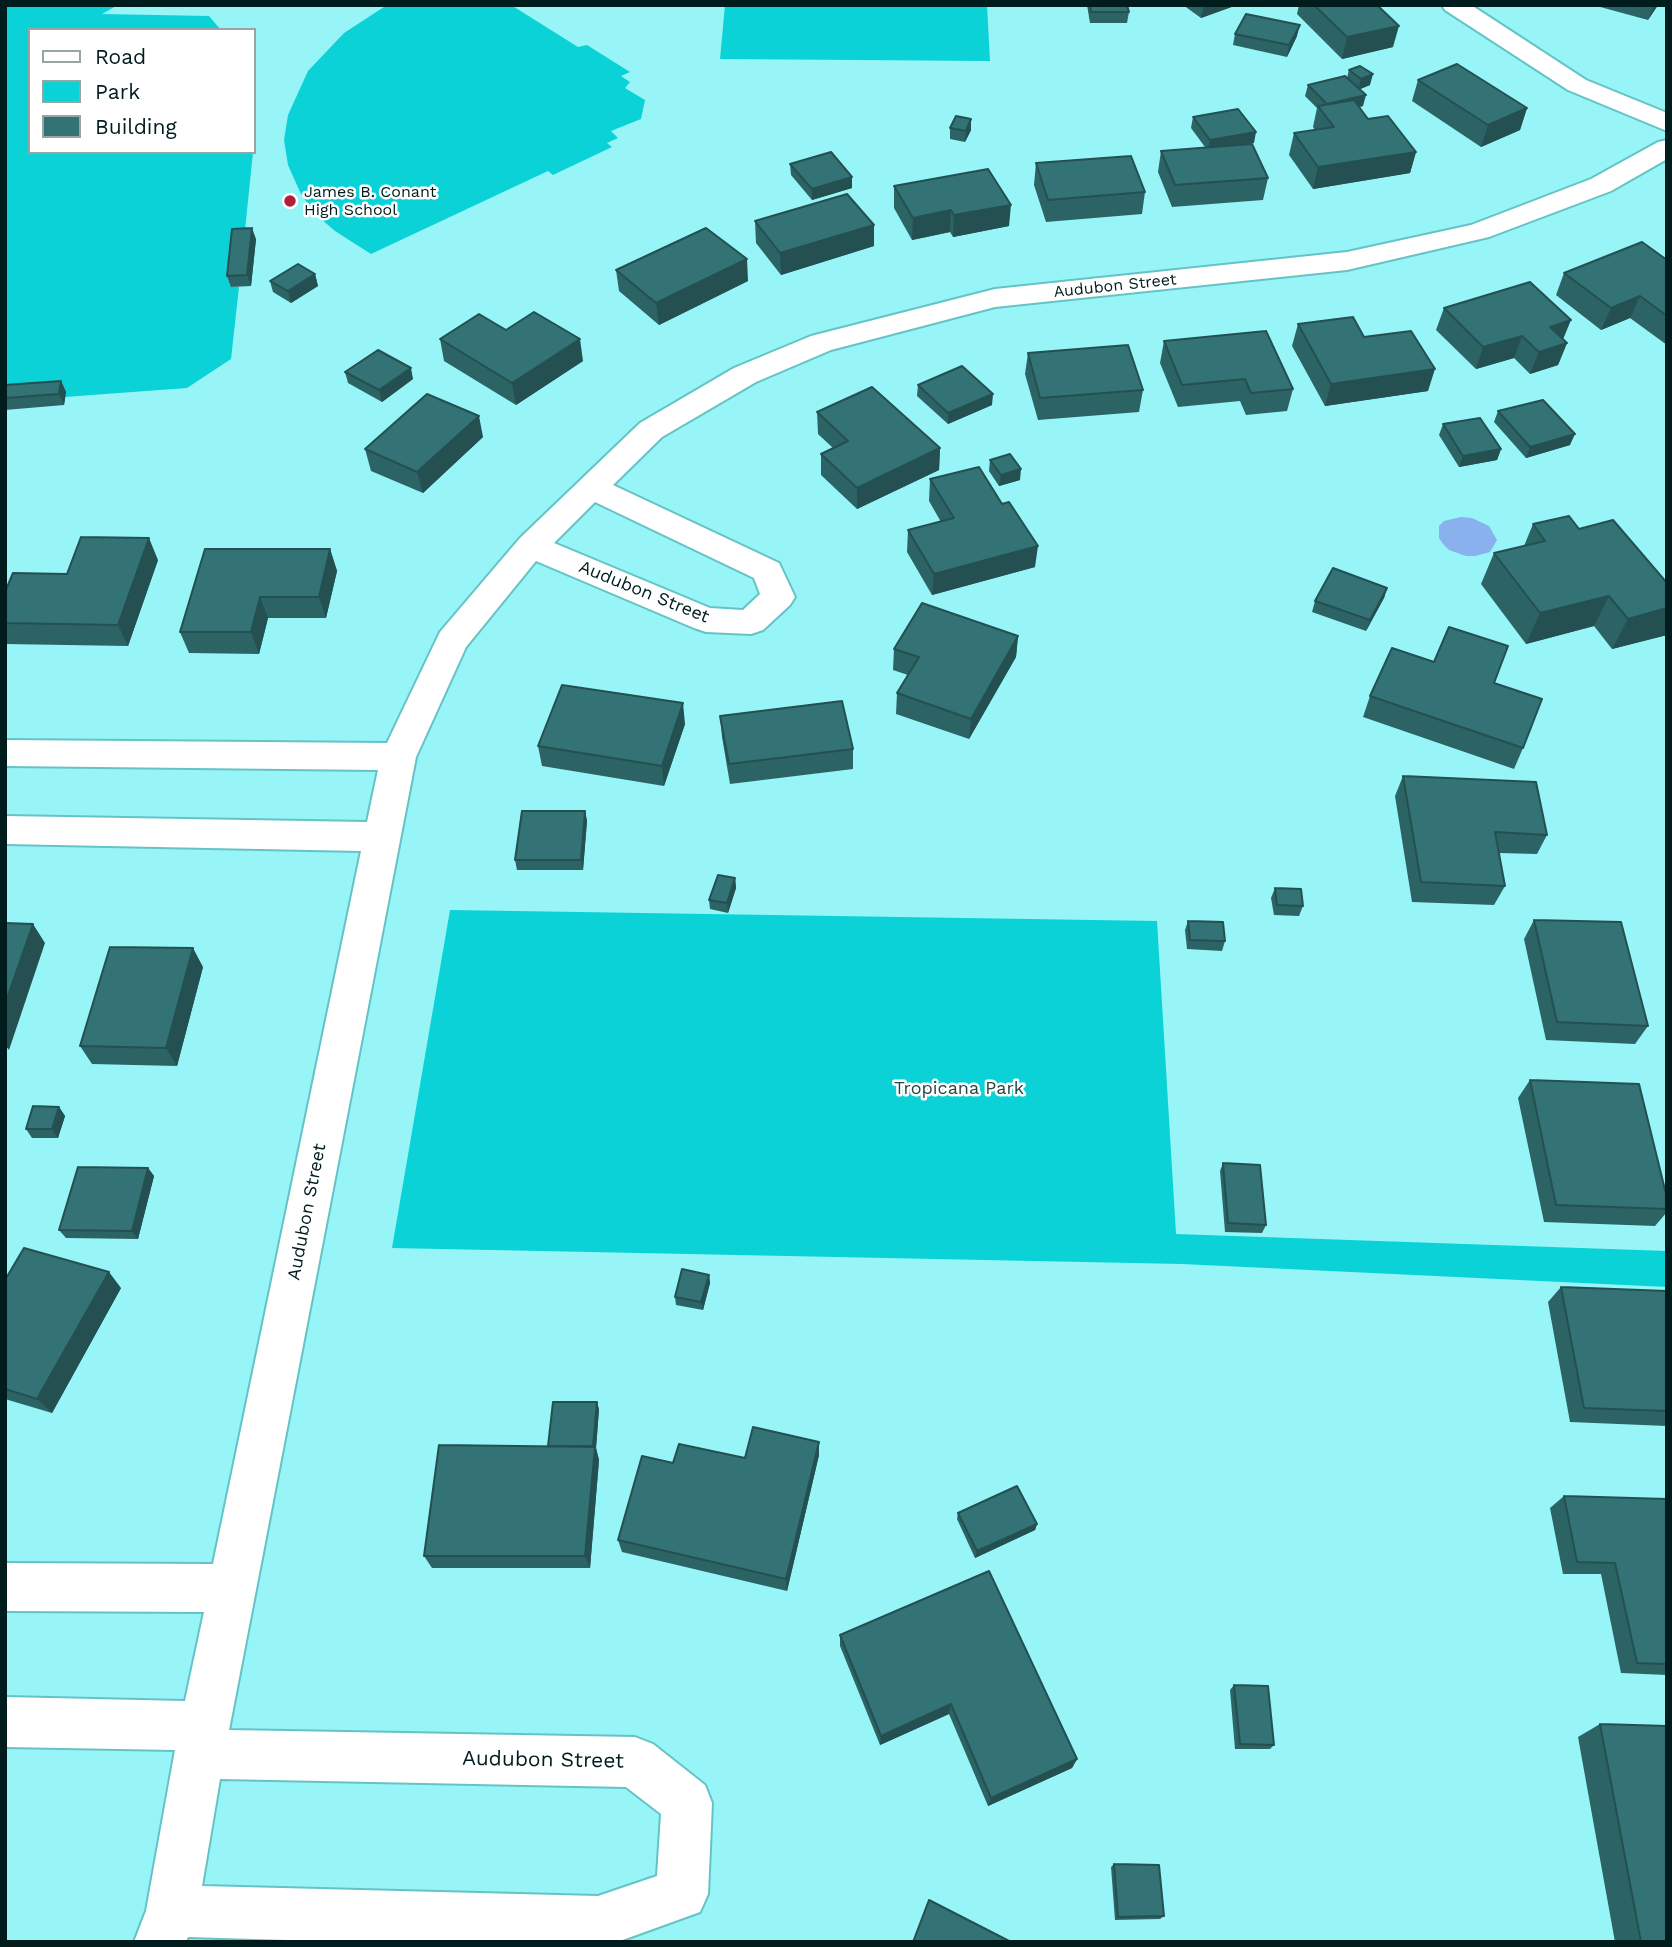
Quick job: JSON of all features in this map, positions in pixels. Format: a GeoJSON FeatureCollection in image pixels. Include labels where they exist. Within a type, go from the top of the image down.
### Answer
{"type":"FeatureCollection","features":[{"type":"Feature","properties":{"kind":"street"},"geometry":{"type":"LineString","coordinates":[[1454,5],[1577,85],[1667,123]]}},
{"type":"Feature","properties":{"kind":"street","name":"Audubon Street"},"geometry":{"type":"LineString","coordinates":[[5,1722],[202,1740],[635,1762],[687,1803],[681,1894],[598,1922],[166,1926],[202,1740],[232,1588],[398,757],[452,641],[531,546],[651,430],[745,375],[821,343],[995,299],[1347,261],[1479,231],[1601,185],[1667,148]]}},
{"type":"Feature","properties":{"kind":"street","name":"Audubon Street"},"geometry":{"type":"LineString","coordinates":[[531,546],[706,620],[751,622],[778,597],[767,570],[592,488]]}},
{"type":"Feature","properties":{"kind":"street"},"geometry":{"type":"LineString","coordinates":[[5,753],[398,757]]}},
{"type":"Feature","properties":{"kind":"street"},"geometry":{"type":"LineString","coordinates":[[5,830],[382,837]]}},
{"type":"Feature","properties":{"kind":"street"},"geometry":{"type":"LineString","coordinates":[[5,1587],[232,1588]]}},
{"type":"Feature","properties":{"kind":"green space"},"geometry":{"type":"Polygon","coordinates":[[[5,5],[118,5],[102,14],[209,16],[219,28],[28,28],[28,154],[253,154],[244,240],[231,287],[239,287],[231,359],[187,388],[65,397],[66,392],[5,397],[5,5]]]}},
{"type":"Feature","properties":{"kind":"green space"},"geometry":{"type":"Polygon","coordinates":[[[387,5],[511,5],[578,47],[587,45],[630,72],[621,76],[630,82],[625,88],[645,100],[641,119],[611,131],[618,138],[607,143],[612,147],[553,175],[548,171],[371,254],[335,231],[313,212],[288,165],[284,140],[288,115],[308,71],[344,33],[387,5]]]}},
{"type":"Feature","properties":{"kind":"green space"},"geometry":{"type":"Polygon","coordinates":[[[725,5],[987,5],[990,61],[720,59],[725,5]]]}},
{"type":"Feature","properties":{"kind":"green space","name":"Tropicana Park"},"geometry":{"type":"Polygon","coordinates":[[[450,910],[1157,921],[1176,1234],[1667,1251],[1667,1287],[1182,1264],[392,1248],[450,910]]]}},
{"type":"Feature","properties":{"kind":"shaded area"},"geometry":{"type":"Polygon","coordinates":[[[1461,517],[1472,518],[1489,526],[1497,540],[1490,552],[1466,556],[1449,550],[1443,544],[1439,538],[1439,526],[1444,521],[1461,517]]]}},
{"type":"Feature","properties":{"kind":"building"},"geometry":{"type":"Polygon","coordinates":[[[1090,5],[1127,5],[1129,12],[1091,12],[1090,5]]]}},
{"type":"Feature","properties":{"kind":"building"},"geometry":{"type":"Polygon","coordinates":[[[1314,5],[1377,5],[1399,26],[1347,37],[1314,5]]]}},
{"type":"Feature","properties":{"kind":"building"},"geometry":{"type":"Polygon","coordinates":[[[1246,14],[1300,25],[1289,45],[1235,34],[1246,14]]]}},
{"type":"Feature","properties":{"kind":"building"},"geometry":{"type":"Polygon","coordinates":[[[1457,64],[1527,108],[1488,125],[1418,80],[1457,64]]]}},
{"type":"Feature","properties":{"kind":"building"},"geometry":{"type":"Polygon","coordinates":[[[1360,66],[1373,74],[1361,79],[1349,70],[1360,66]]]}},
{"type":"Feature","properties":{"kind":"building"},"geometry":{"type":"Polygon","coordinates":[[[1345,76],[1366,95],[1327,104],[1308,85],[1345,76]]]}},
{"type":"Feature","properties":{"kind":"building"},"geometry":{"type":"Polygon","coordinates":[[[1354,100],[1368,119],[1388,116],[1416,152],[1318,167],[1294,133],[1334,127],[1318,106],[1354,100]]]}},
{"type":"Feature","properties":{"kind":"building"},"geometry":{"type":"Polygon","coordinates":[[[1238,109],[1256,132],[1210,140],[1193,117],[1238,109]]]}},
{"type":"Feature","properties":{"kind":"building"},"geometry":{"type":"Polygon","coordinates":[[[956,116],[971,119],[966,131],[950,128],[956,116]]]}},
{"type":"Feature","properties":{"kind":"building"},"geometry":{"type":"Polygon","coordinates":[[[1252,144],[1268,178],[1175,185],[1161,151],[1252,144]]]}},
{"type":"Feature","properties":{"kind":"building"},"geometry":{"type":"Polygon","coordinates":[[[831,152],[852,177],[812,189],[790,164],[831,152]]]}},
{"type":"Feature","properties":{"kind":"building"},"geometry":{"type":"Polygon","coordinates":[[[1131,156],[1145,192],[1048,200],[1036,163],[1131,156]]]}},
{"type":"Feature","properties":{"kind":"building"},"geometry":{"type":"Polygon","coordinates":[[[988,169],[1011,205],[954,215],[951,210],[913,218],[894,186],[988,169]]]}},
{"type":"Feature","properties":{"kind":"building"},"geometry":{"type":"Polygon","coordinates":[[[847,194],[874,225],[780,253],[755,221],[847,194]]]}},
{"type":"Feature","properties":{"kind":"building"},"geometry":{"type":"Polygon","coordinates":[[[252,228],[247,275],[227,276],[232,229],[252,228]]]}},
{"type":"Feature","properties":{"kind":"building"},"geometry":{"type":"Polygon","coordinates":[[[706,228],[747,259],[656,303],[616,270],[706,228]]]}},
{"type":"Feature","properties":{"kind":"building"},"geometry":{"type":"Polygon","coordinates":[[[1642,242],[1667,260],[1667,316],[1640,296],[1611,308],[1564,273],[1642,242]]]}},
{"type":"Feature","properties":{"kind":"building"},"geometry":{"type":"Polygon","coordinates":[[[298,264],[315,274],[288,291],[270,281],[298,264]]]}},
{"type":"Feature","properties":{"kind":"building"},"geometry":{"type":"Polygon","coordinates":[[[1530,282],[1571,320],[1550,327],[1567,343],[1539,352],[1522,336],[1483,347],[1444,308],[1530,282]]]}},
{"type":"Feature","properties":{"kind":"building"},"geometry":{"type":"Polygon","coordinates":[[[534,312],[580,339],[512,383],[440,339],[479,314],[506,330],[534,312]]]}},
{"type":"Feature","properties":{"kind":"building"},"geometry":{"type":"Polygon","coordinates":[[[1353,317],[1364,337],[1411,331],[1435,369],[1331,384],[1298,324],[1353,317]]]}},
{"type":"Feature","properties":{"kind":"building"},"geometry":{"type":"Polygon","coordinates":[[[1266,331],[1293,389],[1251,393],[1245,379],[1182,385],[1164,341],[1266,331]]]}},
{"type":"Feature","properties":{"kind":"building"},"geometry":{"type":"Polygon","coordinates":[[[1128,345],[1143,390],[1040,398],[1028,353],[1128,345]]]}},
{"type":"Feature","properties":{"kind":"building"},"geometry":{"type":"Polygon","coordinates":[[[378,350],[411,368],[379,390],[345,372],[378,350]]]}},
{"type":"Feature","properties":{"kind":"building"},"geometry":{"type":"Polygon","coordinates":[[[962,366],[993,394],[948,413],[918,385],[962,366]]]}},
{"type":"Feature","properties":{"kind":"building"},"geometry":{"type":"Polygon","coordinates":[[[61,381],[59,394],[5,398],[5,385],[61,381]]]}},
{"type":"Feature","properties":{"kind":"building"},"geometry":{"type":"Polygon","coordinates":[[[872,387],[940,448],[857,488],[821,454],[848,441],[817,412],[872,387]]]}},
{"type":"Feature","properties":{"kind":"building"},"geometry":{"type":"Polygon","coordinates":[[[427,394],[479,416],[417,472],[365,449],[427,394]]]}},
{"type":"Feature","properties":{"kind":"building"},"geometry":{"type":"Polygon","coordinates":[[[1543,400],[1575,434],[1530,447],[1498,411],[1543,400]]]}},
{"type":"Feature","properties":{"kind":"building"},"geometry":{"type":"Polygon","coordinates":[[[1480,418],[1501,449],[1463,456],[1443,424],[1480,418]]]}},
{"type":"Feature","properties":{"kind":"building"},"geometry":{"type":"Polygon","coordinates":[[[1010,454],[1021,469],[1001,475],[990,460],[1010,454]]]}},
{"type":"Feature","properties":{"kind":"building"},"geometry":{"type":"Polygon","coordinates":[[[979,467],[1002,504],[1009,502],[1038,546],[934,574],[908,530],[954,518],[930,479],[979,467]]]}},
{"type":"Feature","properties":{"kind":"building"},"geometry":{"type":"Polygon","coordinates":[[[1569,516],[1579,529],[1613,520],[1667,583],[1667,608],[1628,619],[1609,596],[1540,613],[1494,553],[1545,541],[1533,524],[1569,516]]]}},
{"type":"Feature","properties":{"kind":"building"},"geometry":{"type":"Polygon","coordinates":[[[81,537],[149,538],[118,625],[5,623],[5,592],[13,573],[67,574],[81,537]]]}},
{"type":"Feature","properties":{"kind":"building"},"geometry":{"type":"Polygon","coordinates":[[[205,549],[330,549],[319,597],[260,597],[251,632],[180,632],[205,549]]]}},
{"type":"Feature","properties":{"kind":"building"},"geometry":{"type":"Polygon","coordinates":[[[1333,568],[1387,588],[1370,620],[1315,601],[1333,568]]]}},
{"type":"Feature","properties":{"kind":"building"},"geometry":{"type":"Polygon","coordinates":[[[922,603],[1018,636],[971,719],[897,693],[919,657],[894,649],[922,603]]]}},
{"type":"Feature","properties":{"kind":"building"},"geometry":{"type":"Polygon","coordinates":[[[1449,627],[1508,646],[1494,683],[1542,699],[1523,748],[1370,696],[1392,648],[1434,662],[1449,627]]]}},
{"type":"Feature","properties":{"kind":"building"},"geometry":{"type":"Polygon","coordinates":[[[562,685],[683,703],[662,766],[538,746],[562,685]]]}},
{"type":"Feature","properties":{"kind":"building"},"geometry":{"type":"Polygon","coordinates":[[[842,701],[853,749],[729,764],[720,716],[842,701]]]}},
{"type":"Feature","properties":{"kind":"building"},"geometry":{"type":"Polygon","coordinates":[[[1403,776],[1536,782],[1547,835],[1495,832],[1505,886],[1421,882],[1403,776]]]}},
{"type":"Feature","properties":{"kind":"building"},"geometry":{"type":"Polygon","coordinates":[[[522,811],[585,811],[581,860],[515,860],[522,811]]]}},
{"type":"Feature","properties":{"kind":"building"},"geometry":{"type":"Polygon","coordinates":[[[718,875],[735,878],[727,903],[709,900],[718,875]]]}},
{"type":"Feature","properties":{"kind":"building"},"geometry":{"type":"Polygon","coordinates":[[[1275,888],[1301,889],[1303,906],[1277,905],[1275,888]]]}},
{"type":"Feature","properties":{"kind":"building"},"geometry":{"type":"Polygon","coordinates":[[[1534,920],[1621,922],[1648,1026],[1557,1022],[1534,920]]]}},
{"type":"Feature","properties":{"kind":"building"},"geometry":{"type":"Polygon","coordinates":[[[1188,921],[1223,922],[1225,941],[1190,940],[1188,921]]]}},
{"type":"Feature","properties":{"kind":"building"},"geometry":{"type":"Polygon","coordinates":[[[5,923],[33,924],[5,1004],[5,923]]]}},
{"type":"Feature","properties":{"kind":"building"},"geometry":{"type":"Polygon","coordinates":[[[110,947],[193,948],[166,1048],[80,1046],[110,947]]]}},
{"type":"Feature","properties":{"kind":"building"},"geometry":{"type":"Polygon","coordinates":[[[1530,1080],[1639,1084],[1667,1198],[1667,1209],[1556,1205],[1530,1080]]]}},
{"type":"Feature","properties":{"kind":"building"},"geometry":{"type":"Polygon","coordinates":[[[33,1106],[59,1107],[52,1129],[26,1129],[33,1106]]]}},
{"type":"Feature","properties":{"kind":"building"},"geometry":{"type":"Polygon","coordinates":[[[1223,1163],[1260,1165],[1266,1225],[1228,1223],[1223,1163]]]}},
{"type":"Feature","properties":{"kind":"building"},"geometry":{"type":"Polygon","coordinates":[[[78,1167],[148,1168],[132,1231],[59,1230],[78,1167]]]}},
{"type":"Feature","properties":{"kind":"building"},"geometry":{"type":"Polygon","coordinates":[[[24,1248],[109,1272],[37,1399],[5,1389],[5,1280],[24,1248]]]}},
{"type":"Feature","properties":{"kind":"building"},"geometry":{"type":"Polygon","coordinates":[[[682,1269],[709,1275],[701,1302],[675,1297],[682,1269]]]}},
{"type":"Feature","properties":{"kind":"building"},"geometry":{"type":"Polygon","coordinates":[[[1561,1287],[1667,1291],[1667,1411],[1584,1408],[1561,1287]]]}},
{"type":"Feature","properties":{"kind":"building"},"geometry":{"type":"Polygon","coordinates":[[[553,1402],[597,1402],[593,1446],[548,1446],[553,1402]]]}},
{"type":"Feature","properties":{"kind":"building"},"geometry":{"type":"Polygon","coordinates":[[[753,1427],[819,1442],[786,1579],[618,1540],[642,1456],[673,1463],[679,1444],[745,1458],[753,1427]]]}},
{"type":"Feature","properties":{"kind":"building"},"geometry":{"type":"Polygon","coordinates":[[[439,1445],[595,1447],[585,1556],[424,1556],[439,1445]]]}},
{"type":"Feature","properties":{"kind":"building"},"geometry":{"type":"Polygon","coordinates":[[[1017,1486],[1037,1524],[977,1551],[958,1513],[1017,1486]]]}},
{"type":"Feature","properties":{"kind":"building"},"geometry":{"type":"Polygon","coordinates":[[[1564,1496],[1667,1499],[1667,1664],[1637,1663],[1615,1563],[1577,1562],[1564,1496]]]}},
{"type":"Feature","properties":{"kind":"building"},"geometry":{"type":"Polygon","coordinates":[[[989,1571],[1077,1759],[991,1798],[951,1704],[881,1736],[840,1635],[989,1571]]]}},
{"type":"Feature","properties":{"kind":"building"},"geometry":{"type":"Polygon","coordinates":[[[1234,1685],[1268,1686],[1274,1745],[1240,1744],[1234,1685]]]}},
{"type":"Feature","properties":{"kind":"building"},"geometry":{"type":"Polygon","coordinates":[[[1600,1724],[1667,1726],[1667,1942],[1641,1942],[1600,1724]]]}},
{"type":"Feature","properties":{"kind":"building"},"geometry":{"type":"Polygon","coordinates":[[[1114,1864],[1159,1865],[1164,1916],[1118,1917],[1114,1864]]]}},
{"type":"Feature","properties":{"kind":"building"},"geometry":{"type":"Polygon","coordinates":[[[929,1900],[1011,1942],[913,1942],[929,1900]]]}},
{"type":"Feature","properties":{"kind":"place","name":"James B. Conant High School"},"geometry":{"type":"Point","coordinates":[290,201]}}]}
